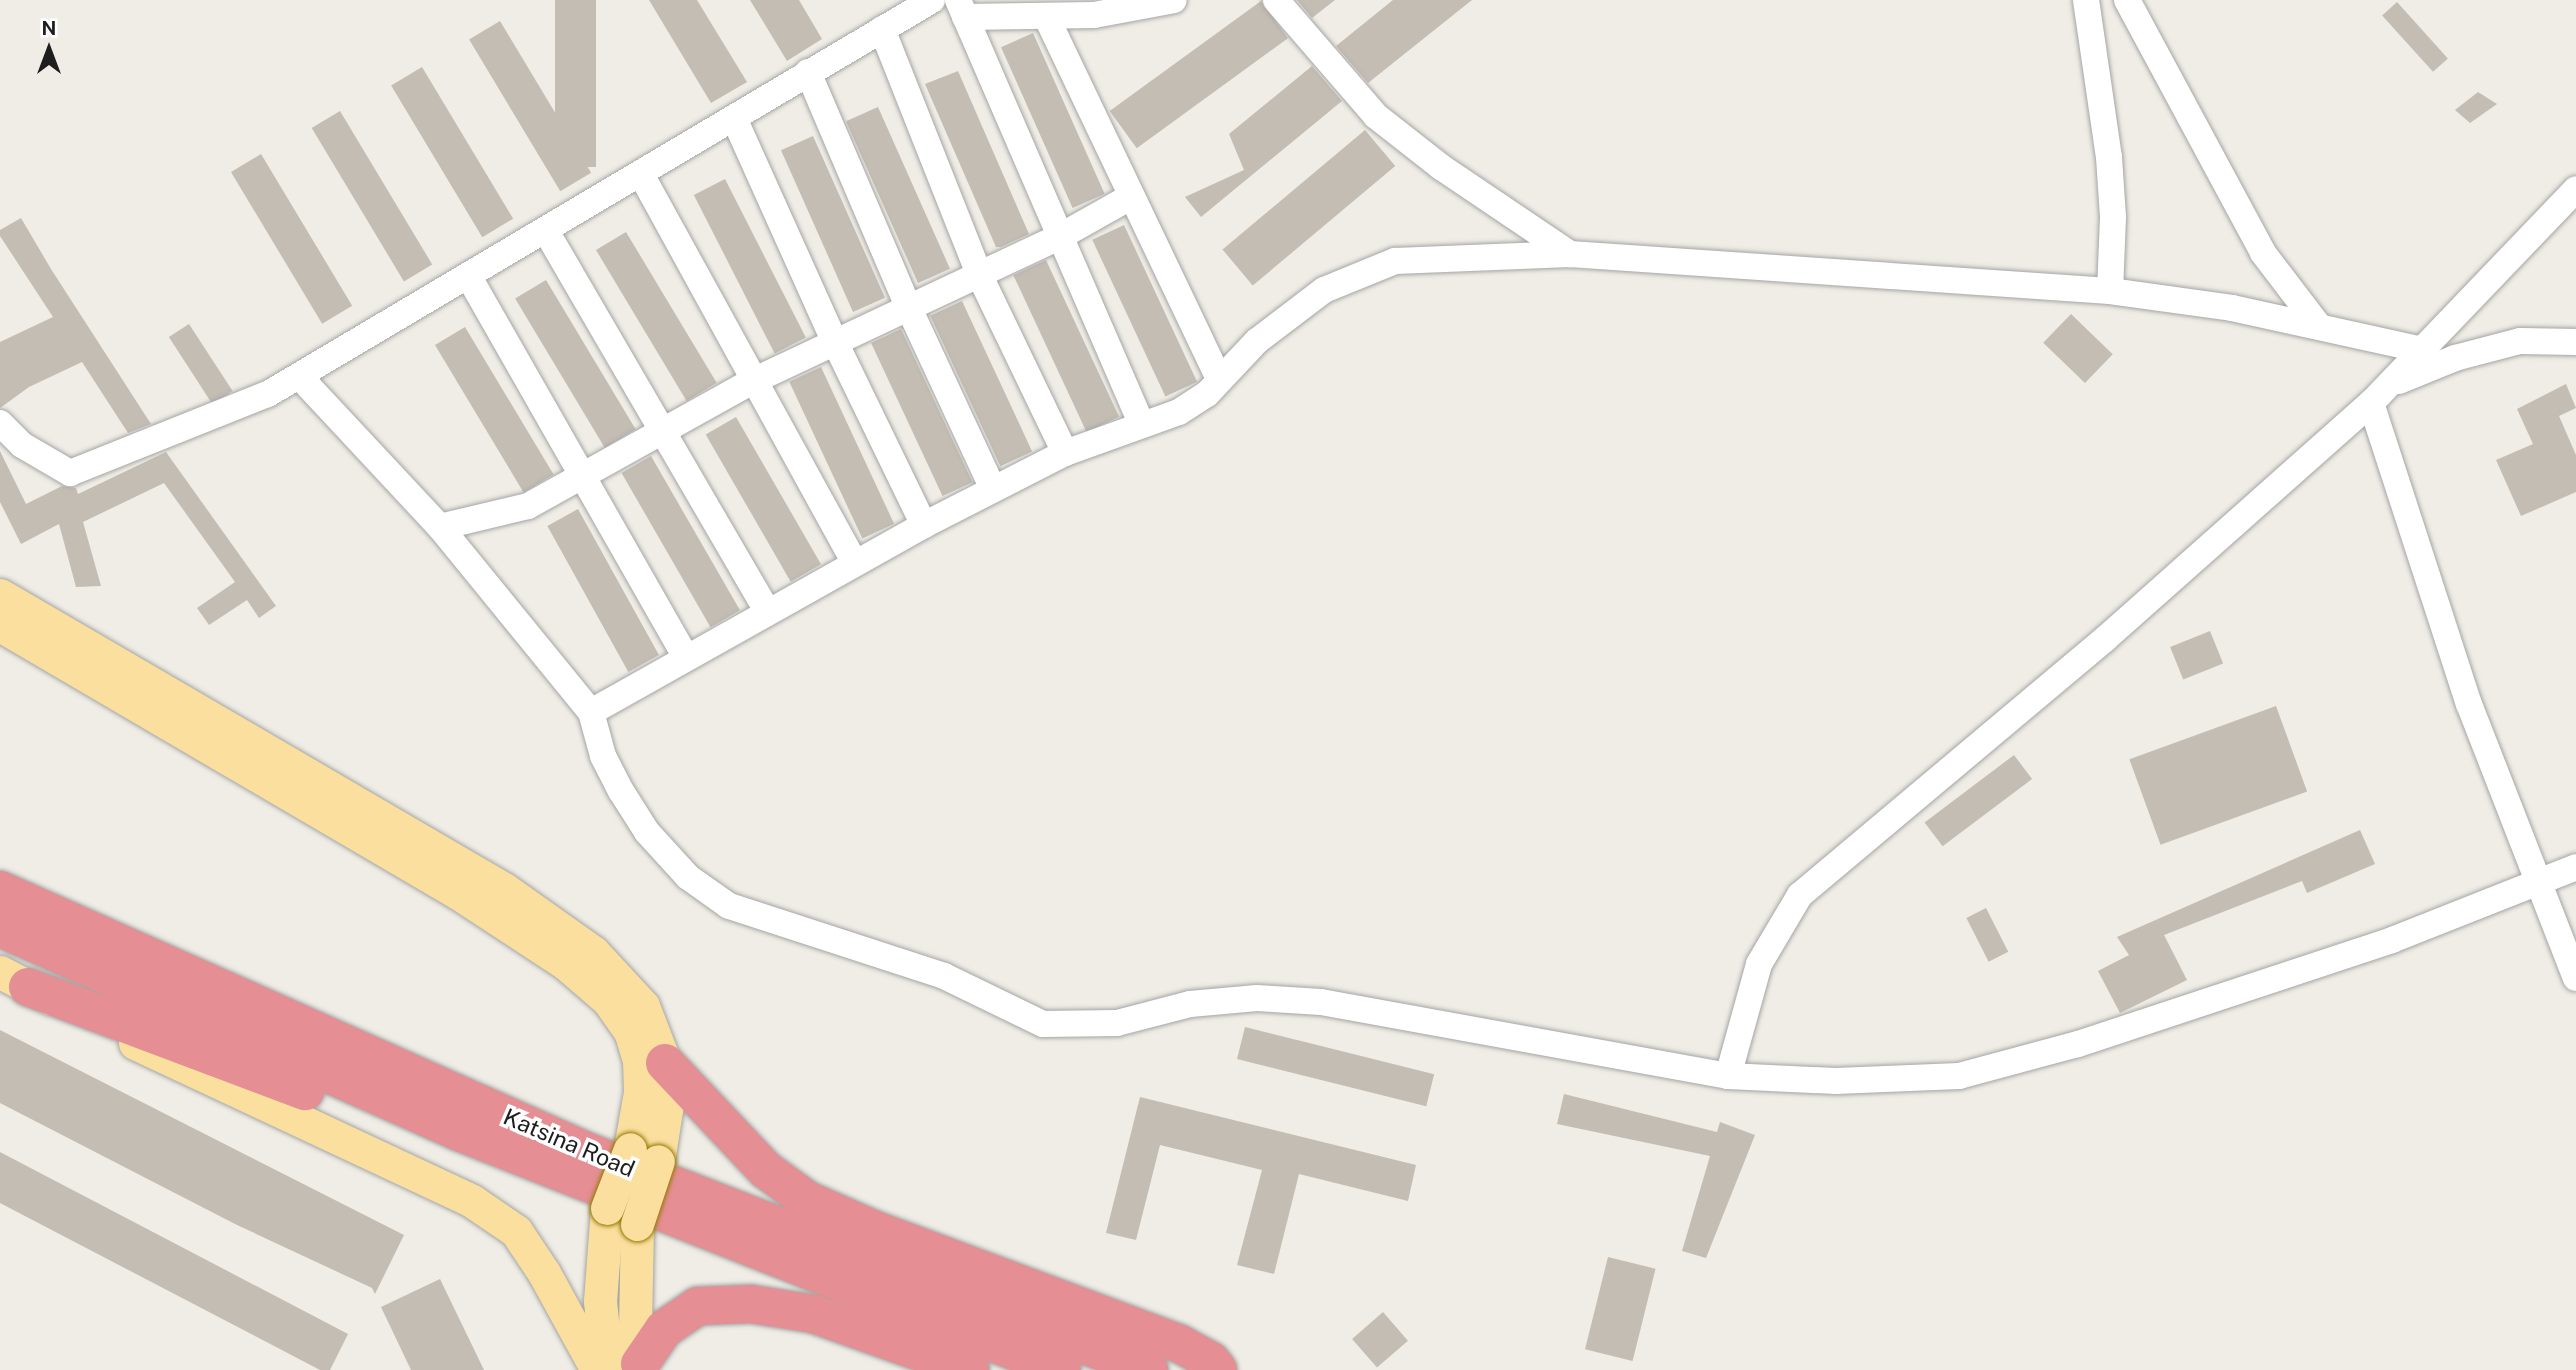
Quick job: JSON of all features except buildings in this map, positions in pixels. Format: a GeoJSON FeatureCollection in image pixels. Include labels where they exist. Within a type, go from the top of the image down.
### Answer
{"type":"FeatureCollection","features":[{"type":"Feature","properties":{"kind":"highway","name":"Katsina Road"},"geometry":{"type":"LineString","coordinates":[[0,890],[588,1152],[1149,1370]]}},
{"type":"Feature","properties":{"kind":"highway","name":"Katsina Road"},"geometry":{"type":"LineString","coordinates":[[0,928],[556,1171],[1062,1370]]}},
{"type":"Feature","properties":{"kind":"highway"},"geometry":{"type":"LineString","coordinates":[[14,979],[298,1088],[436,1150],[505,1170],[556,1171]]}},
{"type":"Feature","properties":{"kind":"highway"},"geometry":{"type":"LineString","coordinates":[[665,1063],[766,1170],[807,1200],[876,1230],[1180,1344],[1211,1360],[1218,1370]]}},
{"type":"Feature","properties":{"kind":"highway"},"geometry":{"type":"LineString","coordinates":[[629,1368],[664,1329],[698,1306],[751,1304],[814,1314],[970,1370]]}},
{"type":"Feature","properties":{"kind":"main road"},"geometry":{"type":"LineString","coordinates":[[0,595],[526,905],[593,952],[643,1006],[665,1063],[669,1092],[644,1155],[607,1208],[600,1301],[629,1368]]}},
{"type":"Feature","properties":{"kind":"main road"},"geometry":{"type":"LineString","coordinates":[[0,625],[458,893],[565,963],[608,1000],[630,1031],[639,1061],[644,1155],[637,1224],[629,1368]]}},
{"type":"Feature","properties":{"kind":"main road"},"geometry":{"type":"LineString","coordinates":[[14,979],[161,1056],[472,1201],[516,1231],[544,1273],[597,1370]]}},
{"type":"Feature","properties":{"kind":"street"},"geometry":{"type":"LineString","coordinates":[[0,423],[22,445],[70,473],[268,394],[642,176],[808,72],[932,0]]}},
{"type":"Feature","properties":{"kind":"street"},"geometry":{"type":"LineString","coordinates":[[1142,425],[961,8],[1046,16],[1094,15],[1174,0]]}},
{"type":"Feature","properties":{"kind":"street"},"geometry":{"type":"LineString","coordinates":[[1276,0],[1376,116],[1441,167],[1570,254]]}},
{"type":"Feature","properties":{"kind":"street"},"geometry":{"type":"LineString","coordinates":[[2086,0],[2112,193],[2110,291]]}},
{"type":"Feature","properties":{"kind":"street"},"geometry":{"type":"LineString","coordinates":[[2127,0],[2263,253],[2318,325]]}},
{"type":"Feature","properties":{"kind":"street"},"geometry":{"type":"LineString","coordinates":[[1046,16],[1218,377]]}},
{"type":"Feature","properties":{"kind":"street"},"geometry":{"type":"LineString","coordinates":[[881,29],[978,272],[1065,453]]}},
{"type":"Feature","properties":{"kind":"street"},"geometry":{"type":"LineString","coordinates":[[808,72],[908,306],[993,489]]}},
{"type":"Feature","properties":{"kind":"street"},"geometry":{"type":"LineString","coordinates":[[734,118],[834,340],[924,525]]}},
{"type":"Feature","properties":{"kind":"street"},"geometry":{"type":"LineString","coordinates":[[642,176],[855,563]]}},
{"type":"Feature","properties":{"kind":"street"},"geometry":{"type":"LineString","coordinates":[[1728,1076],[1759,964],[1800,895],[2105,639],[2378,395],[2423,350],[2464,301],[2576,189]]}},
{"type":"Feature","properties":{"kind":"street"},"geometry":{"type":"LineString","coordinates":[[440,527],[528,506],[753,381],[978,272],[1061,236],[1132,196]]}},
{"type":"Feature","properties":{"kind":"street"},"geometry":{"type":"LineString","coordinates":[[546,231],[768,612]]}},
{"type":"Feature","properties":{"kind":"street"},"geometry":{"type":"LineString","coordinates":[[591,712],[855,563],[993,489],[1065,453],[1180,412],[1207,394],[1218,377],[1324,289],[1395,261],[1570,254],[2110,291],[2318,325],[2423,350]]}},
{"type":"Feature","properties":{"kind":"street"},"geometry":{"type":"LineString","coordinates":[[469,277],[686,658]]}},
{"type":"Feature","properties":{"kind":"street"},"geometry":{"type":"LineString","coordinates":[[2378,395],[2455,358],[2520,341],[2576,342]]}},
{"type":"Feature","properties":{"kind":"street"},"geometry":{"type":"LineString","coordinates":[[299,376],[440,527],[591,712],[603,756],[648,832],[688,877],[729,906],[944,976],[1043,1024],[1117,1023],[1190,1004],[1257,998],[1321,1002],[1728,1076],[1836,1081],[1959,1076],[2078,1044],[2392,940],[2576,866]]}},
{"type":"Feature","properties":{"kind":"street"},"geometry":{"type":"LineString","coordinates":[[2378,395],[2469,704],[2576,978]]}}]}
